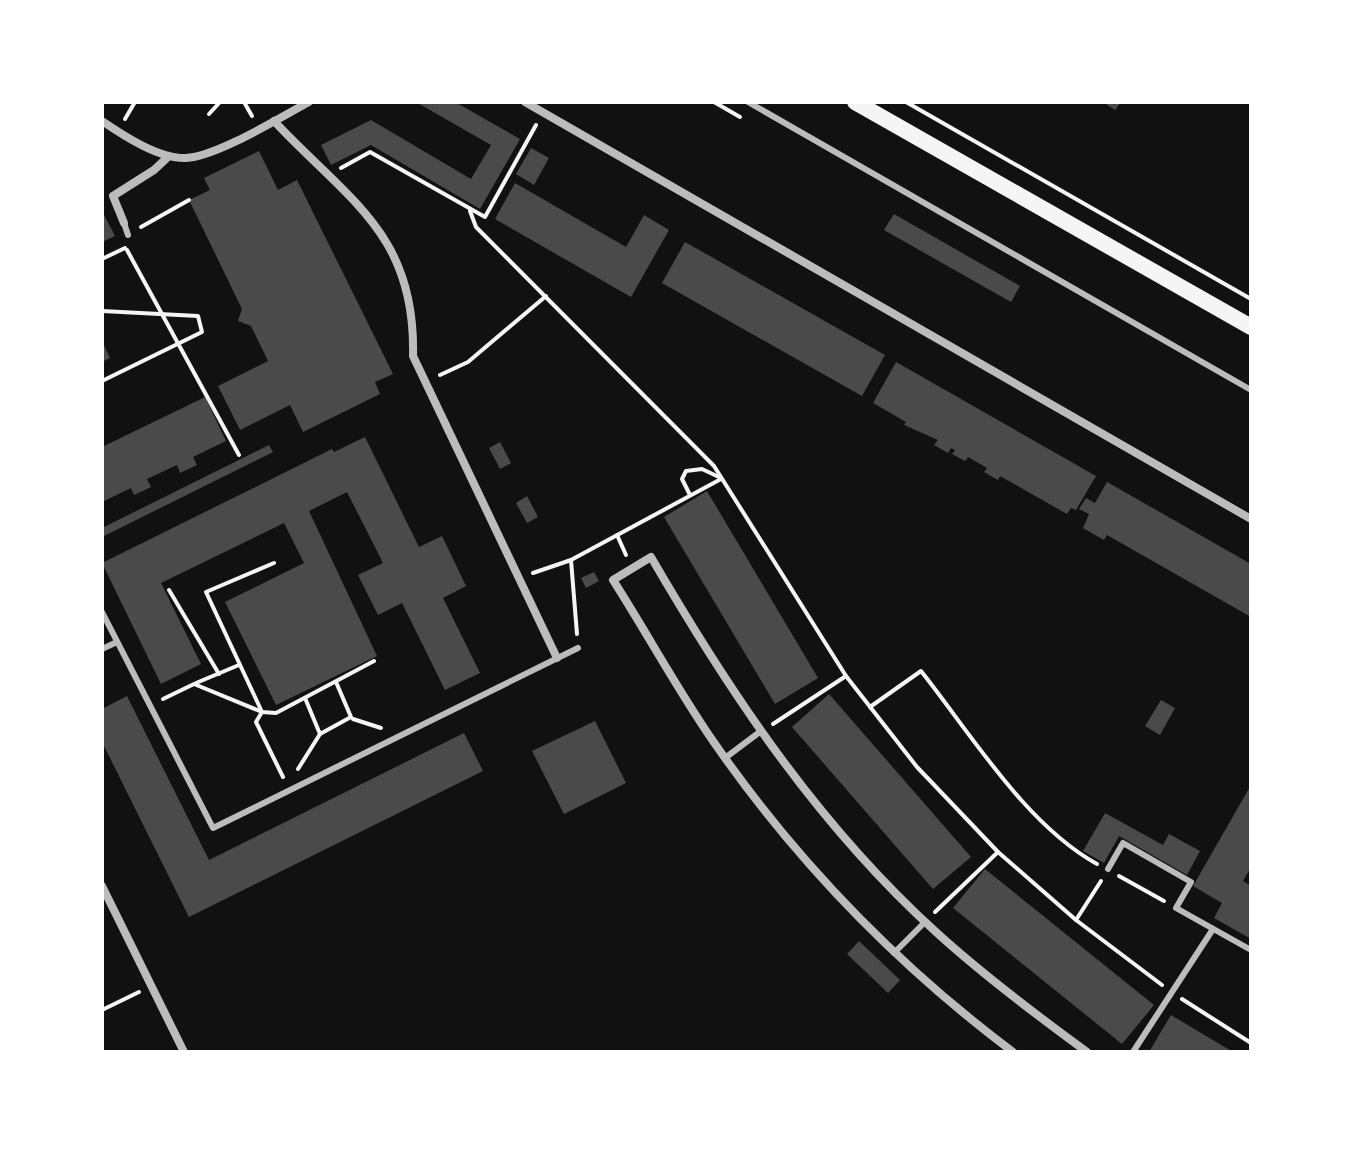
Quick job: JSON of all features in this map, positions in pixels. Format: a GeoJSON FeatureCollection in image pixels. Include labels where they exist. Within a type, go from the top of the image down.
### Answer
{"type":"FeatureCollection","features":[{"type":"Feature","properties":{"kind":"main road"},"geometry":{"type":"LineString","coordinates":[[855,102],[1251,327]]}},
{"type":"Feature","properties":{"kind":"street"},"geometry":{"type":"LineString","coordinates":[[102,121],[169,156],[187,158],[274,121],[309,102]]}},
{"type":"Feature","properties":{"kind":"street"},"geometry":{"type":"LineString","coordinates":[[525,102],[1251,519]]}},
{"type":"Feature","properties":{"kind":"street"},"geometry":{"type":"LineString","coordinates":[[274,121],[326,176],[362,207],[389,243],[400,266],[414,315],[413,356],[557,658]]}},
{"type":"Feature","properties":{"kind":"street"},"geometry":{"type":"LineString","coordinates":[[124,223],[113,196],[154,170],[169,156]]}},
{"type":"Feature","properties":{"kind":"street"},"geometry":{"type":"LineString","coordinates":[[1013,1052],[894,953],[803,860],[725,758],[659,659],[613,580],[651,557],[700,643],[761,731],[836,829],[925,922],[1018,1000],[1087,1052]]}},
{"type":"Feature","properties":{"kind":"street"},"geometry":{"type":"LineString","coordinates":[[102,886],[184,1052]]}},
{"type":"Feature","properties":{"kind":"lane"},"geometry":{"type":"LineString","coordinates":[[748,102],[1251,390]]}},
{"type":"Feature","properties":{"kind":"lane"},"geometry":{"type":"LineString","coordinates":[[124,223],[128,235]]}},
{"type":"Feature","properties":{"kind":"lane"},"geometry":{"type":"LineString","coordinates":[[102,612],[213,828],[578,648]]}},
{"type":"Feature","properties":{"kind":"lane"},"geometry":{"type":"LineString","coordinates":[[102,649],[117,642]]}},
{"type":"Feature","properties":{"kind":"lane"},"geometry":{"type":"LineString","coordinates":[[725,758],[761,731]]}},
{"type":"Feature","properties":{"kind":"lane"},"geometry":{"type":"LineString","coordinates":[[1108,869],[1123,843],[1191,882],[1176,908],[1251,950]]}},
{"type":"Feature","properties":{"kind":"lane"},"geometry":{"type":"LineString","coordinates":[[894,953],[925,922]]}},
{"type":"Feature","properties":{"kind":"lane"},"geometry":{"type":"LineString","coordinates":[[1133,1052],[1213,929]]}},
{"type":"Feature","properties":{"kind":"path"},"geometry":{"type":"LineString","coordinates":[[209,114],[220,102]]}},
{"type":"Feature","properties":{"kind":"path"},"geometry":{"type":"LineString","coordinates":[[906,102],[1251,299]]}},
{"type":"Feature","properties":{"kind":"path"},"geometry":{"type":"LineString","coordinates":[[326,176],[370,152],[485,217],[543,113]]}},
{"type":"Feature","properties":{"kind":"path"},"geometry":{"type":"LineString","coordinates":[[189,200],[128,235],[126,248],[239,455]]}},
{"type":"Feature","properties":{"kind":"path"},"geometry":{"type":"LineString","coordinates":[[470,211],[476,227],[714,466],[846,676],[917,767],[998,852],[1076,920],[1172,992],[1251,1043]]}},
{"type":"Feature","properties":{"kind":"path"},"geometry":{"type":"LineString","coordinates":[[102,259],[126,248]]}},
{"type":"Feature","properties":{"kind":"path"},"geometry":{"type":"LineString","coordinates":[[425,382],[468,362],[546,296]]}},
{"type":"Feature","properties":{"kind":"path"},"geometry":{"type":"LineString","coordinates":[[102,311],[198,316],[202,332],[102,381]]}},
{"type":"Feature","properties":{"kind":"path"},"geometry":{"type":"LineString","coordinates":[[690,495],[683,484],[686,471],[702,469],[722,479]]}},
{"type":"Feature","properties":{"kind":"path"},"geometry":{"type":"LineString","coordinates":[[520,579],[544,567],[571,560],[722,479]]}},
{"type":"Feature","properties":{"kind":"path"},"geometry":{"type":"LineString","coordinates":[[617,535],[633,568]]}},
{"type":"Feature","properties":{"kind":"path"},"geometry":{"type":"LineString","coordinates":[[571,560],[578,648]]}},
{"type":"Feature","properties":{"kind":"path"},"geometry":{"type":"LineString","coordinates":[[262,712],[206,592],[274,563]]}},
{"type":"Feature","properties":{"kind":"path"},"geometry":{"type":"LineString","coordinates":[[169,590],[219,674]]}},
{"type":"Feature","properties":{"kind":"path"},"geometry":{"type":"LineString","coordinates":[[194,684],[262,712],[276,713],[374,661]]}},
{"type":"Feature","properties":{"kind":"path"},"geometry":{"type":"LineString","coordinates":[[150,705],[240,665]]}},
{"type":"Feature","properties":{"kind":"path"},"geometry":{"type":"LineString","coordinates":[[870,707],[921,671],[1032,812],[1082,855],[1176,908]]}},
{"type":"Feature","properties":{"kind":"path"},"geometry":{"type":"LineString","coordinates":[[761,731],[846,676]]}},
{"type":"Feature","properties":{"kind":"path"},"geometry":{"type":"LineString","coordinates":[[289,788],[320,734],[351,717],[336,682]]}},
{"type":"Feature","properties":{"kind":"path"},"geometry":{"type":"LineString","coordinates":[[305,698],[320,734]]}},
{"type":"Feature","properties":{"kind":"path"},"geometry":{"type":"LineString","coordinates":[[262,712],[256,722],[289,788]]}},
{"type":"Feature","properties":{"kind":"path"},"geometry":{"type":"LineString","coordinates":[[353,719],[402,735]]}},
{"type":"Feature","properties":{"kind":"path"},"geometry":{"type":"LineString","coordinates":[[925,922],[998,852]]}},
{"type":"Feature","properties":{"kind":"path"},"geometry":{"type":"LineString","coordinates":[[1076,920],[1108,869]]}},
{"type":"Feature","properties":{"kind":"path"},"geometry":{"type":"LineString","coordinates":[[102,1010],[152,986]]}},
{"type":"Feature","properties":{"kind":"building"},"geometry":{"type":"Polygon","coordinates":[[[416,102],[455,102],[520,139],[480,209],[371,145],[331,165],[321,145],[371,120],[471,179],[491,145],[416,102]]]}},
{"type":"Feature","properties":{"kind":"building"},"geometry":{"type":"Polygon","coordinates":[[[1103,102],[1121,102],[1115,110],[1103,102]]]}},
{"type":"Feature","properties":{"kind":"building"},"geometry":{"type":"Polygon","coordinates":[[[531,148],[549,158],[534,185],[516,174],[531,148]]]}},
{"type":"Feature","properties":{"kind":"building"},"geometry":{"type":"Polygon","coordinates":[[[259,151],[278,190],[297,180],[393,374],[375,382],[380,394],[303,432],[290,405],[240,430],[218,386],[268,361],[251,326],[238,321],[242,309],[189,200],[210,190],[204,178],[259,151]]]}},
{"type":"Feature","properties":{"kind":"building"},"geometry":{"type":"Polygon","coordinates":[[[515,183],[626,247],[644,215],[669,230],[631,297],[495,219],[515,183]]]}},
{"type":"Feature","properties":{"kind":"building"},"geometry":{"type":"Polygon","coordinates":[[[102,211],[115,236],[102,242],[102,211]]]}},
{"type":"Feature","properties":{"kind":"building"},"geometry":{"type":"Polygon","coordinates":[[[894,214],[1020,286],[1011,302],[884,230],[894,214]]]}},
{"type":"Feature","properties":{"kind":"building"},"geometry":{"type":"Polygon","coordinates":[[[685,242],[885,355],[862,396],[662,283],[685,242]]]}},
{"type":"Feature","properties":{"kind":"building"},"geometry":{"type":"Polygon","coordinates":[[[102,341],[110,358],[102,362],[102,341]]]}},
{"type":"Feature","properties":{"kind":"building"},"geometry":{"type":"Polygon","coordinates":[[[896,362],[1096,476],[1076,510],[1071,508],[1067,514],[1000,476],[998,480],[984,472],[987,468],[968,457],[965,461],[952,454],[955,450],[951,448],[948,453],[934,445],[938,440],[904,425],[906,422],[873,403],[896,362]]]}},
{"type":"Feature","properties":{"kind":"building"},"geometry":{"type":"Polygon","coordinates":[[[205,397],[226,441],[193,457],[197,465],[180,473],[177,465],[147,479],[151,487],[134,495],[131,488],[102,502],[102,447],[205,397]]]}},
{"type":"Feature","properties":{"kind":"building"},"geometry":{"type":"Polygon","coordinates":[[[365,437],[419,547],[442,536],[466,586],[443,598],[480,673],[445,690],[402,603],[378,615],[358,575],[383,563],[347,492],[309,511],[377,656],[276,705],[225,602],[304,563],[284,523],[161,583],[201,664],[161,684],[102,563],[332,449],[334,452],[365,437]]]}},
{"type":"Feature","properties":{"kind":"building"},"geometry":{"type":"Polygon","coordinates":[[[500,442],[511,463],[500,469],[489,448],[500,442]]]}},
{"type":"Feature","properties":{"kind":"building"},"geometry":{"type":"Polygon","coordinates":[[[269,445],[273,452],[102,537],[102,528],[269,445]]]}},
{"type":"Feature","properties":{"kind":"building"},"geometry":{"type":"Polygon","coordinates":[[[1107,482],[1251,564],[1251,617],[1107,535],[1104,540],[1083,528],[1089,514],[1079,509],[1086,498],[1095,503],[1107,482]]]}},
{"type":"Feature","properties":{"kind":"building"},"geometry":{"type":"Polygon","coordinates":[[[707,491],[818,678],[775,704],[664,517],[707,491]]]}},
{"type":"Feature","properties":{"kind":"building"},"geometry":{"type":"Polygon","coordinates":[[[527,496],[538,517],[527,523],[516,503],[527,496]]]}},
{"type":"Feature","properties":{"kind":"building"},"geometry":{"type":"Polygon","coordinates":[[[594,572],[599,581],[586,588],[581,578],[594,572]]]}},
{"type":"Feature","properties":{"kind":"building"},"geometry":{"type":"Polygon","coordinates":[[[829,694],[971,857],[933,889],[792,727],[829,694]]]}},
{"type":"Feature","properties":{"kind":"building"},"geometry":{"type":"Polygon","coordinates":[[[127,696],[209,860],[464,733],[483,771],[189,917],[102,742],[102,709],[127,696]]]}},
{"type":"Feature","properties":{"kind":"building"},"geometry":{"type":"Polygon","coordinates":[[[1161,700],[1175,708],[1160,735],[1145,726],[1161,700]]]}},
{"type":"Feature","properties":{"kind":"building"},"geometry":{"type":"Polygon","coordinates":[[[595,721],[626,783],[564,814],[532,751],[595,721]]]}},
{"type":"Feature","properties":{"kind":"building"},"geometry":{"type":"Polygon","coordinates":[[[1251,785],[1251,867],[1243,881],[1251,886],[1251,939],[1214,918],[1222,903],[1193,886],[1251,785]]]}},
{"type":"Feature","properties":{"kind":"building"},"geometry":{"type":"Polygon","coordinates":[[[1105,813],[1163,845],[1169,834],[1200,851],[1187,875],[1119,836],[1104,863],[1083,851],[1105,813]]]}},
{"type":"Feature","properties":{"kind":"building"},"geometry":{"type":"Polygon","coordinates":[[[985,869],[1154,1005],[1122,1044],[953,908],[985,869]]]}},
{"type":"Feature","properties":{"kind":"building"},"geometry":{"type":"Polygon","coordinates":[[[859,941],[900,980],[888,993],[847,954],[859,941]]]}},
{"type":"Feature","properties":{"kind":"building"},"geometry":{"type":"Polygon","coordinates":[[[1171,1015],[1233,1052],[1149,1052],[1171,1015]]]}}]}
